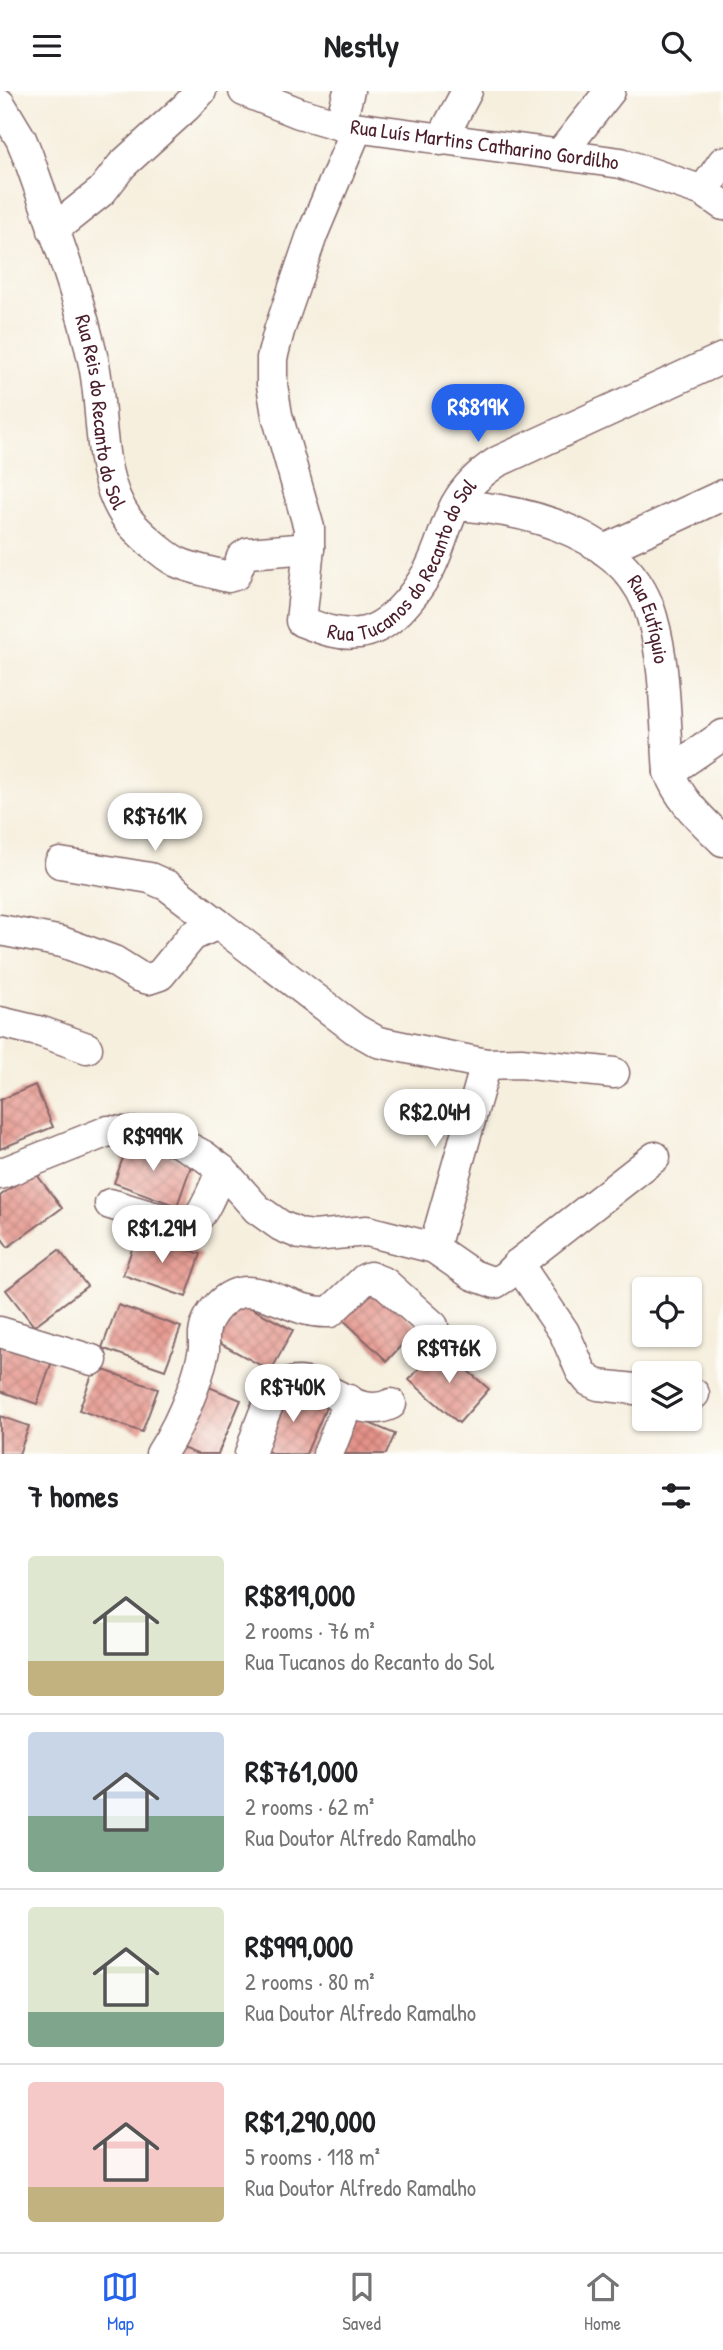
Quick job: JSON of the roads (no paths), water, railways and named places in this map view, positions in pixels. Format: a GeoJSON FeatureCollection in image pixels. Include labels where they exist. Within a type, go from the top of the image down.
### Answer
{"type":"FeatureCollection","features":[{"type":"Feature","properties":{"kind":"street"},"geometry":{"type":"LineString","coordinates":[[53,230],[102,191],[122,165],[187,107],[201,91]]}},
{"type":"Feature","properties":{"kind":"street","name":"Rua Luís Martins Catharino Gordilho"},"geometry":{"type":"LineString","coordinates":[[244,91],[299,113],[348,126],[621,163],[713,198]]}},
{"type":"Feature","properties":{"kind":"street"},"geometry":{"type":"LineString","coordinates":[[309,548],[309,528],[277,415],[272,385],[272,358],[348,126],[349,91]]}},
{"type":"Feature","properties":{"kind":"street"},"geometry":{"type":"LineString","coordinates":[[442,139],[467,91]]}},
{"type":"Feature","properties":{"kind":"street"},"geometry":{"type":"LineString","coordinates":[[561,153],[610,91]]}},
{"type":"Feature","properties":{"kind":"street","name":"Rua Reis do Recanto do Sol"},"geometry":{"type":"LineString","coordinates":[[0,104],[21,139],[86,330],[94,362],[107,469],[118,504],[128,520],[177,562],[228,577],[235,575],[242,557],[248,553],[309,548]]}},
{"type":"Feature","properties":{"kind":"street"},"geometry":{"type":"LineString","coordinates":[[713,198],[723,162]]}},
{"type":"Feature","properties":{"kind":"street","name":"Rua Tucanos do Recanto do Sol"},"geometry":{"type":"LineString","coordinates":[[309,548],[300,621],[329,632],[359,633],[378,627],[407,601],[429,570],[456,505],[474,479],[497,462],[723,358]]}},
{"type":"Feature","properties":{"kind":"street"},"geometry":{"type":"LineString","coordinates":[[604,550],[723,495]]}},
{"type":"Feature","properties":{"kind":"street","name":"Rua Eutíquio"},"geometry":{"type":"LineString","coordinates":[[456,505],[513,510],[544,519],[604,550],[625,569],[652,615],[660,667],[669,772],[676,789],[691,810],[723,841]]}},
{"type":"Feature","properties":{"kind":"street"},"geometry":{"type":"LineString","coordinates":[[669,772],[723,735]]}},
{"type":"Feature","properties":{"kind":"street"},"geometry":{"type":"LineString","coordinates":[[60,863],[150,878],[168,886],[368,1038],[385,1044],[486,1063],[521,1063],[614,1073]]}},
{"type":"Feature","properties":{"kind":"street"},"geometry":{"type":"LineString","coordinates":[[0,930],[62,942],[114,961],[138,977],[148,979],[160,975],[192,936],[218,923]]}},
{"type":"Feature","properties":{"kind":"street"},"geometry":{"type":"LineString","coordinates":[[0,1023],[31,1029],[87,1048]]}},
{"type":"Feature","properties":{"kind":"street"},"geometry":{"type":"LineString","coordinates":[[434,1248],[486,1063]]}},
{"type":"Feature","properties":{"kind":"street"},"geometry":{"type":"LineString","coordinates":[[0,1174],[108,1132],[149,1134],[176,1142],[204,1156],[222,1170],[257,1209],[281,1226],[300,1234],[314,1236],[367,1231],[434,1248],[473,1275],[495,1283],[655,1157]]}},
{"type":"Feature","properties":{"kind":"street"},"geometry":{"type":"LineString","coordinates":[[110,1204],[188,1223],[196,1219],[222,1170]]}},
{"type":"Feature","properties":{"kind":"street"},"geometry":{"type":"LineString","coordinates":[[518,1264],[564,1332],[581,1371],[589,1381],[598,1385],[632,1389]]}},
{"type":"Feature","properties":{"kind":"street"},"geometry":{"type":"LineString","coordinates":[[162,1454],[192,1391],[204,1350],[204,1332],[216,1308],[226,1297],[239,1293],[254,1293],[310,1311],[330,1312],[370,1277],[385,1283],[433,1326]]}},
{"type":"Feature","properties":{"kind":"street"},"geometry":{"type":"LineString","coordinates":[[0,1332],[92,1360]]}},
{"type":"Feature","properties":{"kind":"street"},"geometry":{"type":"LineString","coordinates":[[250,1454],[272,1396],[287,1384],[312,1384],[361,1407],[384,1407],[391,1404]]}},
{"type":"Feature","properties":{"kind":"street"},"geometry":{"type":"LineString","coordinates":[[328,1454],[349,1400]]}}]}
